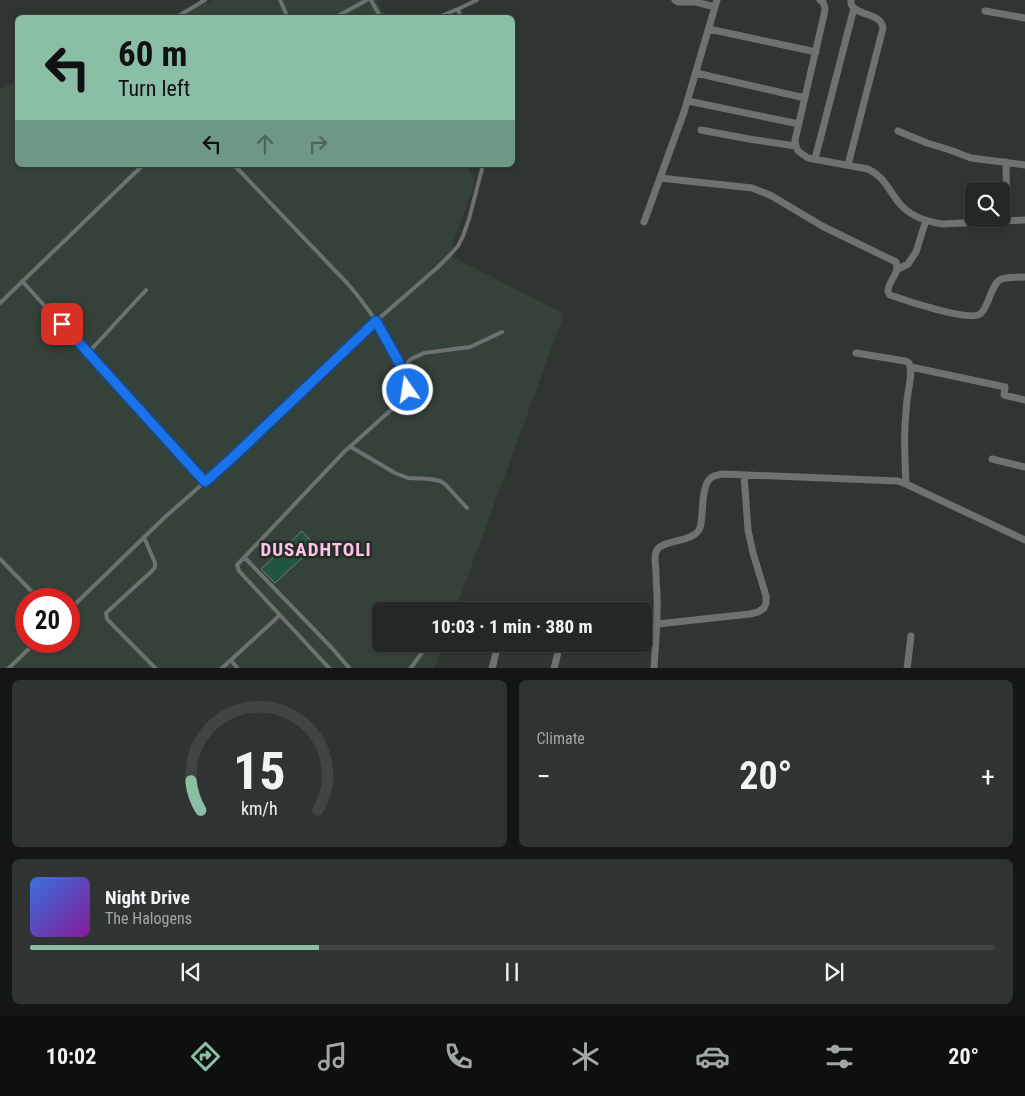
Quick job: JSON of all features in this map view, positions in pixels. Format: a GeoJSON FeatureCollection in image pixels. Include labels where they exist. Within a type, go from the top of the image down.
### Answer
{"type":"FeatureCollection","features":[{"type":"Feature","properties":{"kind":"street"},"geometry":{"type":"LineString","coordinates":[[644,222],[688,101],[716,4],[678,2],[675,0]]}},
{"type":"Feature","properties":{"kind":"street"},"geometry":{"type":"LineString","coordinates":[[820,0],[825,8],[824,15],[795,140],[798,151],[808,158],[868,169],[874,172],[886,183],[900,205],[907,211],[926,220],[943,224],[965,223]]}},
{"type":"Feature","properties":{"kind":"street"},"geometry":{"type":"LineString","coordinates":[[848,166],[883,28],[882,22],[856,10],[850,0]]}},
{"type":"Feature","properties":{"kind":"street"},"geometry":{"type":"LineString","coordinates":[[815,159],[854,8]]}},
{"type":"Feature","properties":{"kind":"street"},"geometry":{"type":"LineString","coordinates":[[985,11],[1025,18]]}},
{"type":"Feature","properties":{"kind":"street"},"geometry":{"type":"LineString","coordinates":[[708,29],[816,52]]}},
{"type":"Feature","properties":{"kind":"street"},"geometry":{"type":"LineString","coordinates":[[696,73],[805,98]]}},
{"type":"Feature","properties":{"kind":"street"},"geometry":{"type":"LineString","coordinates":[[688,101],[799,124]]}},
{"type":"Feature","properties":{"kind":"street"},"geometry":{"type":"LineString","coordinates":[[701,130],[796,146]]}},
{"type":"Feature","properties":{"kind":"street"},"geometry":{"type":"LineString","coordinates":[[898,131],[971,158],[1025,164]]}},
{"type":"Feature","properties":{"kind":"street"},"geometry":{"type":"LineString","coordinates":[[1006,162],[1006,182]]}},
{"type":"Feature","properties":{"kind":"street"},"geometry":{"type":"LineString","coordinates":[[660,178],[752,188],[824,227],[896,262],[898,269]]}},
{"type":"Feature","properties":{"kind":"street"},"geometry":{"type":"LineString","coordinates":[[926,220],[916,252],[908,264],[898,269],[888,286],[890,295],[919,305],[968,316],[977,316],[985,308],[994,285],[998,280],[1025,277]]}},
{"type":"Feature","properties":{"kind":"street"},"geometry":{"type":"LineString","coordinates":[[1010,221],[1025,220]]}},
{"type":"Feature","properties":{"kind":"street"},"geometry":{"type":"LineString","coordinates":[[856,352],[905,361],[911,367],[904,449],[906,484]]}},
{"type":"Feature","properties":{"kind":"street"},"geometry":{"type":"LineString","coordinates":[[911,367],[1005,386],[1004,396],[1025,400]]}},
{"type":"Feature","properties":{"kind":"street"},"geometry":{"type":"LineString","coordinates":[[992,459],[1025,467]]}},
{"type":"Feature","properties":{"kind":"street"},"geometry":{"type":"LineString","coordinates":[[654,668],[658,610],[655,560],[657,549],[694,535],[699,531],[706,485],[709,479],[714,476],[723,474],[891,481],[906,484],[1025,540]]}},
{"type":"Feature","properties":{"kind":"street"},"geometry":{"type":"LineString","coordinates":[[657,624],[750,614],[764,608],[766,596],[748,530],[744,475]]}},
{"type":"Feature","properties":{"kind":"street"},"geometry":{"type":"LineString","coordinates":[[906,668],[911,636]]}},
{"type":"Feature","properties":{"kind":"street"},"geometry":{"type":"LineString","coordinates":[[492,668],[496,652]]}},
{"type":"Feature","properties":{"kind":"street"},"geometry":{"type":"LineString","coordinates":[[554,668],[558,652]]}},
{"type":"Feature","properties":{"kind":"lane"},"geometry":{"type":"LineString","coordinates":[[180,15],[204,0]]}},
{"type":"Feature","properties":{"kind":"lane"},"geometry":{"type":"LineString","coordinates":[[280,0],[287,15]]}},
{"type":"Feature","properties":{"kind":"lane"},"geometry":{"type":"LineString","coordinates":[[340,15],[367,0]]}},
{"type":"Feature","properties":{"kind":"lane"},"geometry":{"type":"LineString","coordinates":[[371,0],[379,15]]}},
{"type":"Feature","properties":{"kind":"lane"},"geometry":{"type":"LineString","coordinates":[[443,15],[477,0]]}},
{"type":"Feature","properties":{"kind":"lane"},"geometry":{"type":"LineString","coordinates":[[458,9],[460,15]]}},
{"type":"Feature","properties":{"kind":"lane"},"geometry":{"type":"LineString","coordinates":[[0,303],[141,167]]}},
{"type":"Feature","properties":{"kind":"lane"},"geometry":{"type":"LineString","coordinates":[[236,167],[348,284],[376,321],[407,377],[408,390],[401,401],[351,446],[245,558],[238,563],[237,569],[330,668]]}},
{"type":"Feature","properties":{"kind":"lane"},"geometry":{"type":"LineString","coordinates":[[80,599],[164,518],[232,458],[376,321],[437,268],[458,246],[470,219],[483,167]]}},
{"type":"Feature","properties":{"kind":"lane"},"geometry":{"type":"LineString","coordinates":[[22,281],[205,482]]}},
{"type":"Feature","properties":{"kind":"lane"},"geometry":{"type":"LineString","coordinates":[[88,353],[146,290]]}},
{"type":"Feature","properties":{"kind":"lane"},"geometry":{"type":"LineString","coordinates":[[402,367],[411,359],[424,353],[470,347],[502,332]]}},
{"type":"Feature","properties":{"kind":"lane"},"geometry":{"type":"LineString","coordinates":[[351,446],[395,473],[408,478],[430,479],[446,484],[467,508]]}},
{"type":"Feature","properties":{"kind":"lane"},"geometry":{"type":"LineString","coordinates":[[144,537],[155,567],[106,613],[106,616],[156,668]]}},
{"type":"Feature","properties":{"kind":"lane"},"geometry":{"type":"LineString","coordinates":[[245,558],[350,668]]}},
{"type":"Feature","properties":{"kind":"lane"},"geometry":{"type":"LineString","coordinates":[[0,559],[28,588]]}},
{"type":"Feature","properties":{"kind":"lane"},"geometry":{"type":"LineString","coordinates":[[221,668],[280,615]]}},
{"type":"Feature","properties":{"kind":"lane"},"geometry":{"type":"LineString","coordinates":[[410,668],[422,652]]}},
{"type":"Feature","properties":{"kind":"lane"},"geometry":{"type":"LineString","coordinates":[[8,668],[24,653]]}},
{"type":"Feature","properties":{"kind":"lane"},"geometry":{"type":"LineString","coordinates":[[230,660],[238,668]]}},
{"type":"Feature","properties":{"kind":"shaded area"},"geometry":{"type":"Polygon","coordinates":[[[213,0],[376,0],[385,15],[178,15],[213,0]]]}},
{"type":"Feature","properties":{"kind":"shaded area"},"geometry":{"type":"Polygon","coordinates":[[[15,83],[15,167],[467,167],[475,182],[449,255],[564,314],[458,602],[372,602],[372,652],[440,652],[434,668],[0,668],[0,89],[15,83]]]}},
{"type":"Feature","properties":{"kind":"building"},"geometry":{"type":"Polygon","coordinates":[[[302,531],[315,546],[275,583],[261,569],[302,531]]]}},
{"type":"Feature","properties":{"kind":"district","name":"DUSADHTOLI"},"geometry":{"type":"Point","coordinates":[316,549]}},
{"type":"Feature","properties":{"kind":"route"},"geometry":{"type":"LineString","coordinates":[[62,324],[205,482],[376,321],[407,377],[408,390]]}}]}
